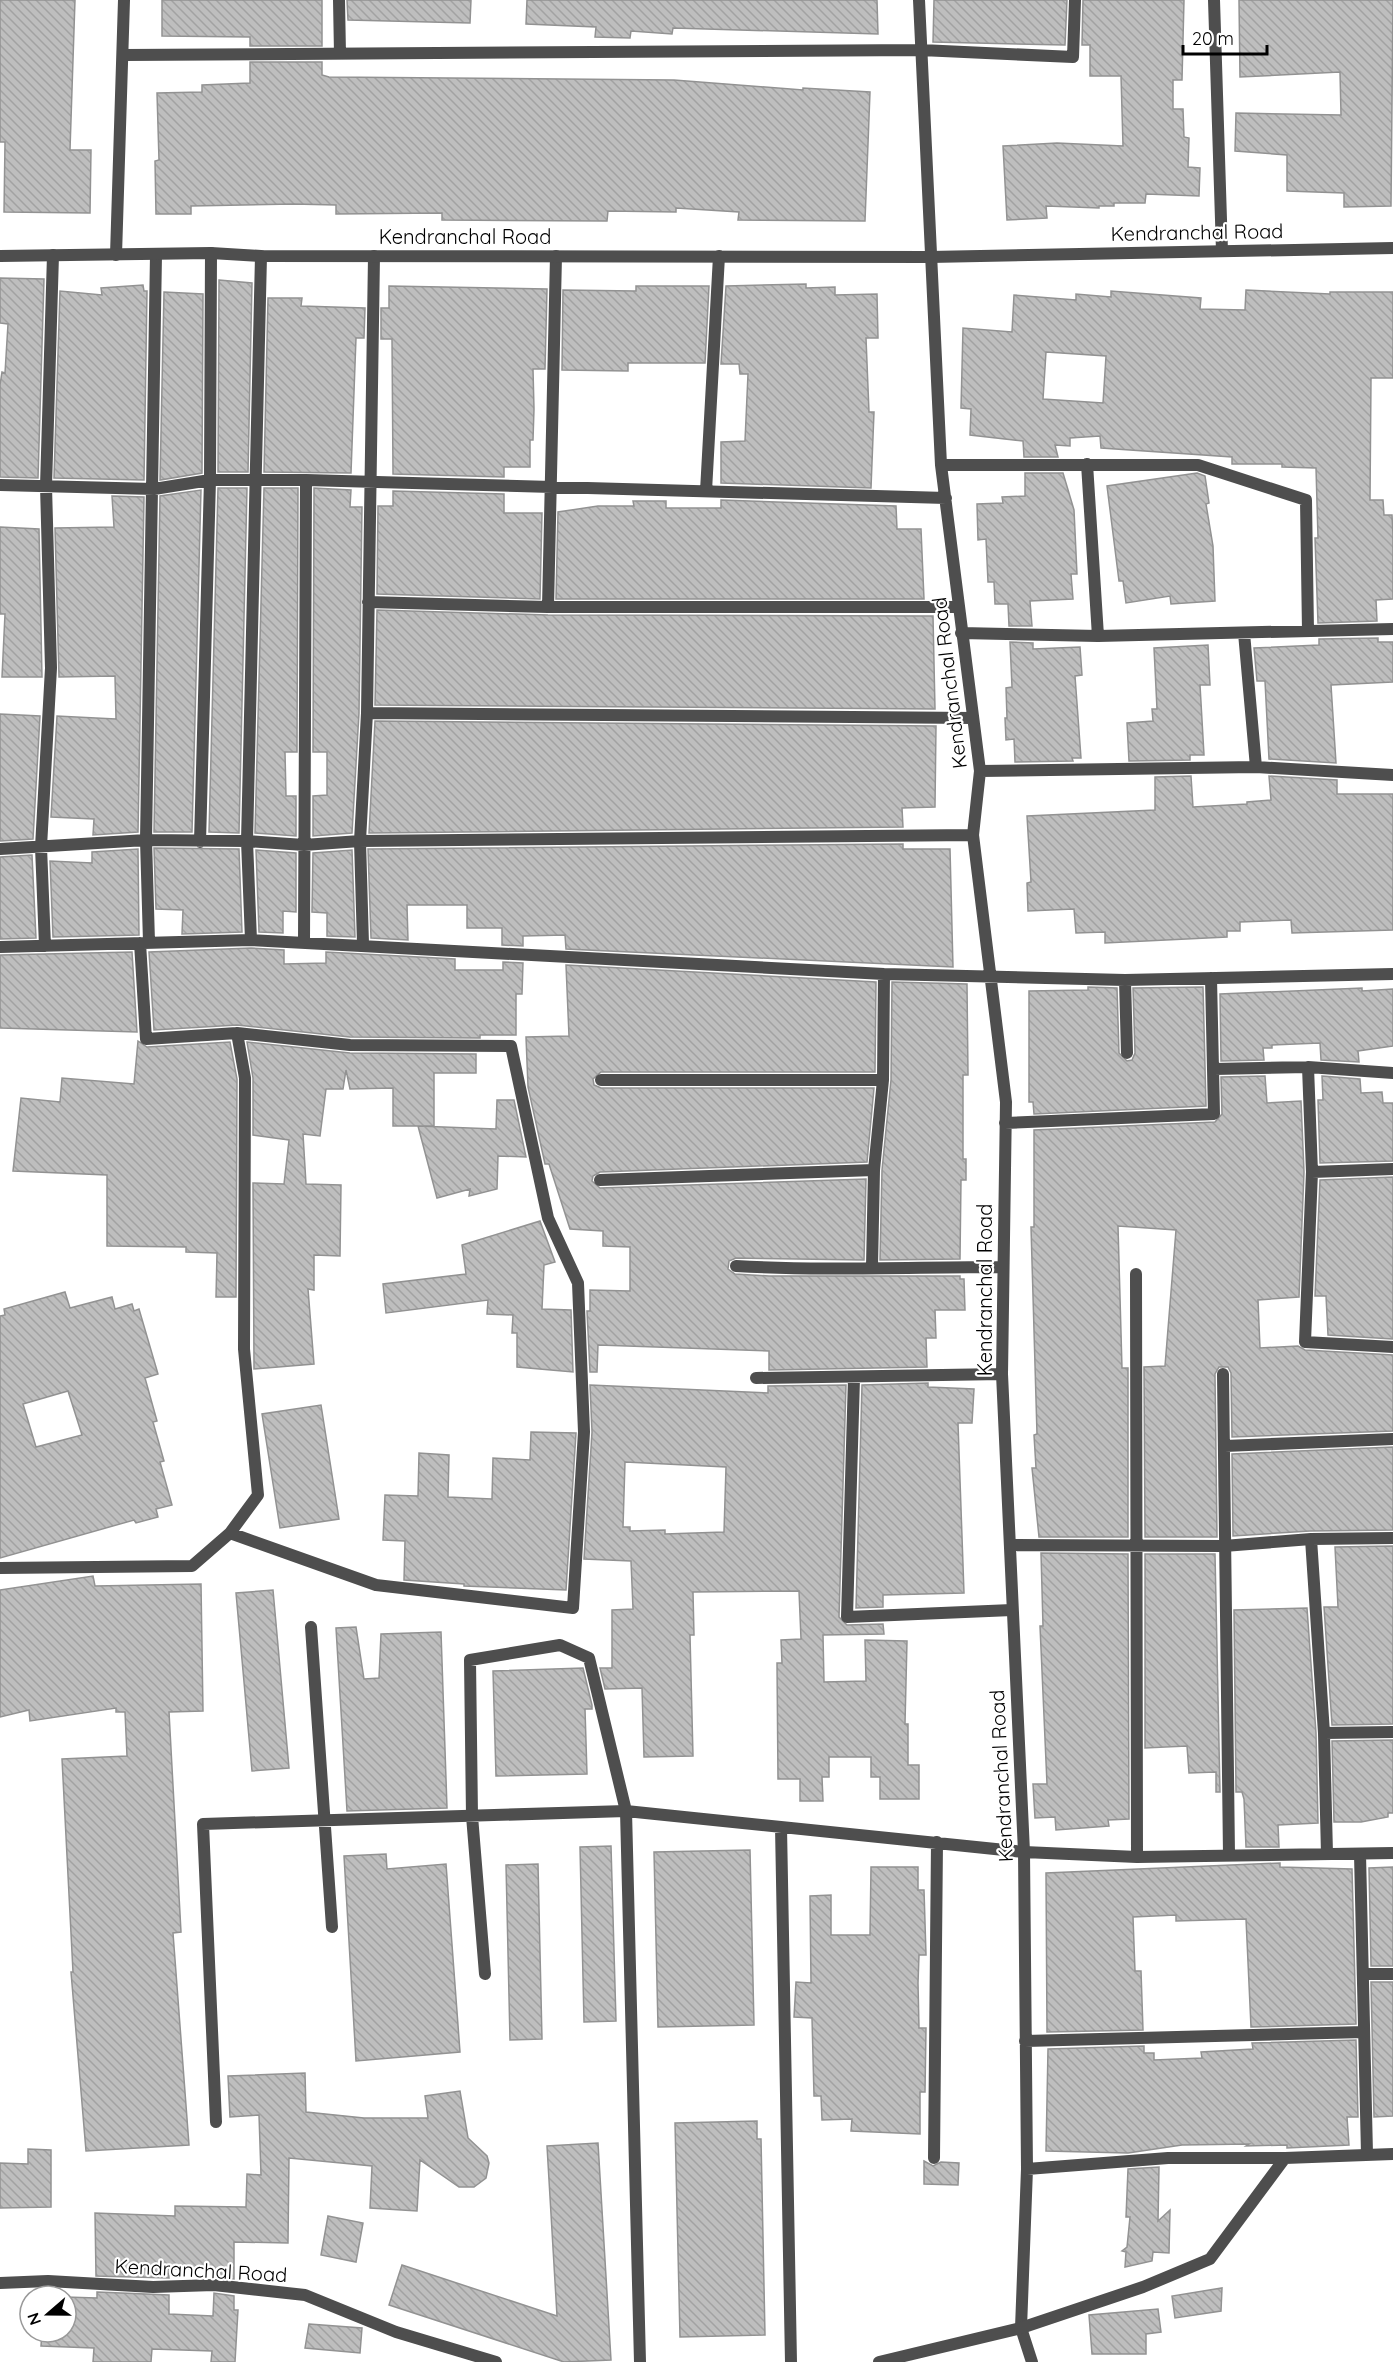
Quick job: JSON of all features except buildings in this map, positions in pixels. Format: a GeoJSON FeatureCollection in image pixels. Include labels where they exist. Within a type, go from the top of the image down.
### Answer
{"type":"FeatureCollection","features":[{"type":"Feature","properties":{"kind":"street"},"geometry":{"type":"LineString","coordinates":[[116,255],[124,0]]}},
{"type":"Feature","properties":{"kind":"street"},"geometry":{"type":"LineString","coordinates":[[339,0],[340,54]]}},
{"type":"Feature","properties":{"kind":"street","name":"Kendranchal Road"},"geometry":{"type":"LineString","coordinates":[[919,0],[941,465],[980,771],[973,835],[1002,1062],[1005,1122],[1002,1374],[1024,1852],[1027,2169],[1021,2328]]}},
{"type":"Feature","properties":{"kind":"street"},"geometry":{"type":"LineString","coordinates":[[124,55],[921,50],[1073,57],[1075,0]]}},
{"type":"Feature","properties":{"kind":"street"},"geometry":{"type":"LineString","coordinates":[[1214,0],[1222,251]]}},
{"type":"Feature","properties":{"kind":"street","name":"Kendranchal Road"},"geometry":{"type":"LineString","coordinates":[[0,256],[211,253],[261,256],[930,257],[1393,248]]}},
{"type":"Feature","properties":{"kind":"street"},"geometry":{"type":"LineString","coordinates":[[200,842],[210,480],[211,253]]}},
{"type":"Feature","properties":{"kind":"street"},"geometry":{"type":"LineString","coordinates":[[45,946],[41,847],[51,668],[46,486],[52,255]]}},
{"type":"Feature","properties":{"kind":"street"},"geometry":{"type":"LineString","coordinates":[[156,255],[154,489],[146,840],[146,1039],[237,1033],[350,1045],[511,1046],[548,1218],[578,1283],[584,1432],[573,1608],[376,1585],[230,1533]]}},
{"type":"Feature","properties":{"kind":"street"},"geometry":{"type":"LineString","coordinates":[[250,940],[247,841],[261,256]]}},
{"type":"Feature","properties":{"kind":"street"},"geometry":{"type":"LineString","coordinates":[[363,944],[360,841],[367,713],[374,256]]}},
{"type":"Feature","properties":{"kind":"street"},"geometry":{"type":"LineString","coordinates":[[549,608],[556,256]]}},
{"type":"Feature","properties":{"kind":"street"},"geometry":{"type":"LineString","coordinates":[[706,491],[718,256]]}},
{"type":"Feature","properties":{"kind":"street"},"geometry":{"type":"LineString","coordinates":[[1087,464],[1098,636]]}},
{"type":"Feature","properties":{"kind":"street"},"geometry":{"type":"LineString","coordinates":[[941,465],[1198,465],[1306,500],[1308,631]]}},
{"type":"Feature","properties":{"kind":"street"},"geometry":{"type":"LineString","coordinates":[[0,485],[154,489],[210,480],[306,480],[946,498]]}},
{"type":"Feature","properties":{"kind":"street"},"geometry":{"type":"LineString","coordinates":[[304,942],[306,480]]}},
{"type":"Feature","properties":{"kind":"street"},"geometry":{"type":"LineString","coordinates":[[368,602],[549,608],[959,607]]}},
{"type":"Feature","properties":{"kind":"street"},"geometry":{"type":"LineString","coordinates":[[961,633],[1098,636],[1393,629]]}},
{"type":"Feature","properties":{"kind":"street"},"geometry":{"type":"LineString","coordinates":[[1244,633],[1256,767]]}},
{"type":"Feature","properties":{"kind":"street"},"geometry":{"type":"LineString","coordinates":[[367,713],[973,718]]}},
{"type":"Feature","properties":{"kind":"street"},"geometry":{"type":"LineString","coordinates":[[980,771],[1256,767],[1393,775]]}},
{"type":"Feature","properties":{"kind":"street"},"geometry":{"type":"LineString","coordinates":[[0,849],[146,840],[247,841],[304,845],[360,841],[973,835]]}},
{"type":"Feature","properties":{"kind":"street"},"geometry":{"type":"LineString","coordinates":[[0,947],[250,940],[363,944],[884,974],[1125,980],[1393,974]]}},
{"type":"Feature","properties":{"kind":"street"},"geometry":{"type":"LineString","coordinates":[[873,1266],[874,1170],[883,1080],[884,974]]}},
{"type":"Feature","properties":{"kind":"street"},"geometry":{"type":"LineString","coordinates":[[1005,1122],[1214,1114],[1211,978]]}},
{"type":"Feature","properties":{"kind":"street"},"geometry":{"type":"LineString","coordinates":[[1125,980],[1127,1053]]}},
{"type":"Feature","properties":{"kind":"street"},"geometry":{"type":"LineString","coordinates":[[0,1568],[192,1566],[230,1533],[258,1495],[244,1349],[245,1078],[237,1033]]}},
{"type":"Feature","properties":{"kind":"street"},"geometry":{"type":"LineString","coordinates":[[1214,1070],[1308,1066],[1393,1073]]}},
{"type":"Feature","properties":{"kind":"street"},"geometry":{"type":"LineString","coordinates":[[1308,1066],[1312,1172],[1305,1342],[1393,1347]]}},
{"type":"Feature","properties":{"kind":"street"},"geometry":{"type":"LineString","coordinates":[[601,1080],[883,1080]]}},
{"type":"Feature","properties":{"kind":"street"},"geometry":{"type":"LineString","coordinates":[[1312,1172],[1393,1169]]}},
{"type":"Feature","properties":{"kind":"street"},"geometry":{"type":"LineString","coordinates":[[600,1180],[874,1170]]}},
{"type":"Feature","properties":{"kind":"street"},"geometry":{"type":"LineString","coordinates":[[736,1266],[808,1270],[873,1266],[1003,1267]]}},
{"type":"Feature","properties":{"kind":"street"},"geometry":{"type":"LineString","coordinates":[[1136,1274],[1134,1545],[1137,1857]]}},
{"type":"Feature","properties":{"kind":"street"},"geometry":{"type":"LineString","coordinates":[[756,1378],[1002,1374]]}},
{"type":"Feature","properties":{"kind":"street"},"geometry":{"type":"LineString","coordinates":[[1223,1374],[1226,1446],[1224,1546],[1229,1855]]}},
{"type":"Feature","properties":{"kind":"street"},"geometry":{"type":"LineString","coordinates":[[854,1378],[847,1617],[1012,1610]]}},
{"type":"Feature","properties":{"kind":"street"},"geometry":{"type":"LineString","coordinates":[[1226,1446],[1393,1439]]}},
{"type":"Feature","properties":{"kind":"street"},"geometry":{"type":"LineString","coordinates":[[1011,1545],[1224,1546],[1311,1539],[1393,1538]]}},
{"type":"Feature","properties":{"kind":"street"},"geometry":{"type":"LineString","coordinates":[[1311,1539],[1324,1733],[1327,1854]]}},
{"type":"Feature","properties":{"kind":"street"},"geometry":{"type":"LineString","coordinates":[[311,1627],[332,1927]]}},
{"type":"Feature","properties":{"kind":"street"},"geometry":{"type":"LineString","coordinates":[[485,1974],[472,1816],[470,1660],[560,1645],[589,1658],[626,1811],[640,2362]]}},
{"type":"Feature","properties":{"kind":"street"},"geometry":{"type":"LineString","coordinates":[[1324,1733],[1393,1732]]}},
{"type":"Feature","properties":{"kind":"street"},"geometry":{"type":"LineString","coordinates":[[216,2122],[203,1824],[626,1811],[1024,1852],[1137,1857],[1393,1853]]}},
{"type":"Feature","properties":{"kind":"street"},"geometry":{"type":"LineString","coordinates":[[781,1827],[791,2362]]}},
{"type":"Feature","properties":{"kind":"street"},"geometry":{"type":"LineString","coordinates":[[934,2158],[938,1842]]}},
{"type":"Feature","properties":{"kind":"street"},"geometry":{"type":"LineString","coordinates":[[1360,1854],[1367,2154]]}},
{"type":"Feature","properties":{"kind":"street"},"geometry":{"type":"LineString","coordinates":[[1362,1974],[1393,1974]]}},
{"type":"Feature","properties":{"kind":"street"},"geometry":{"type":"LineString","coordinates":[[1025,2041],[1364,2032]]}},
{"type":"Feature","properties":{"kind":"street"},"geometry":{"type":"LineString","coordinates":[[1027,2169],[1168,2158],[1285,2158],[1393,2154]]}},
{"type":"Feature","properties":{"kind":"street"},"geometry":{"type":"LineString","coordinates":[[879,2362],[1021,2328],[1143,2287],[1210,2259],[1285,2158]]}},
{"type":"Feature","properties":{"kind":"street","name":"Kendranchal Road"},"geometry":{"type":"LineString","coordinates":[[0,2283],[48,2281],[153,2287],[214,2285],[305,2295],[396,2332],[496,2362]]}},
{"type":"Feature","properties":{"kind":"street"},"geometry":{"type":"LineString","coordinates":[[1021,2328],[1032,2362]]}}]}
